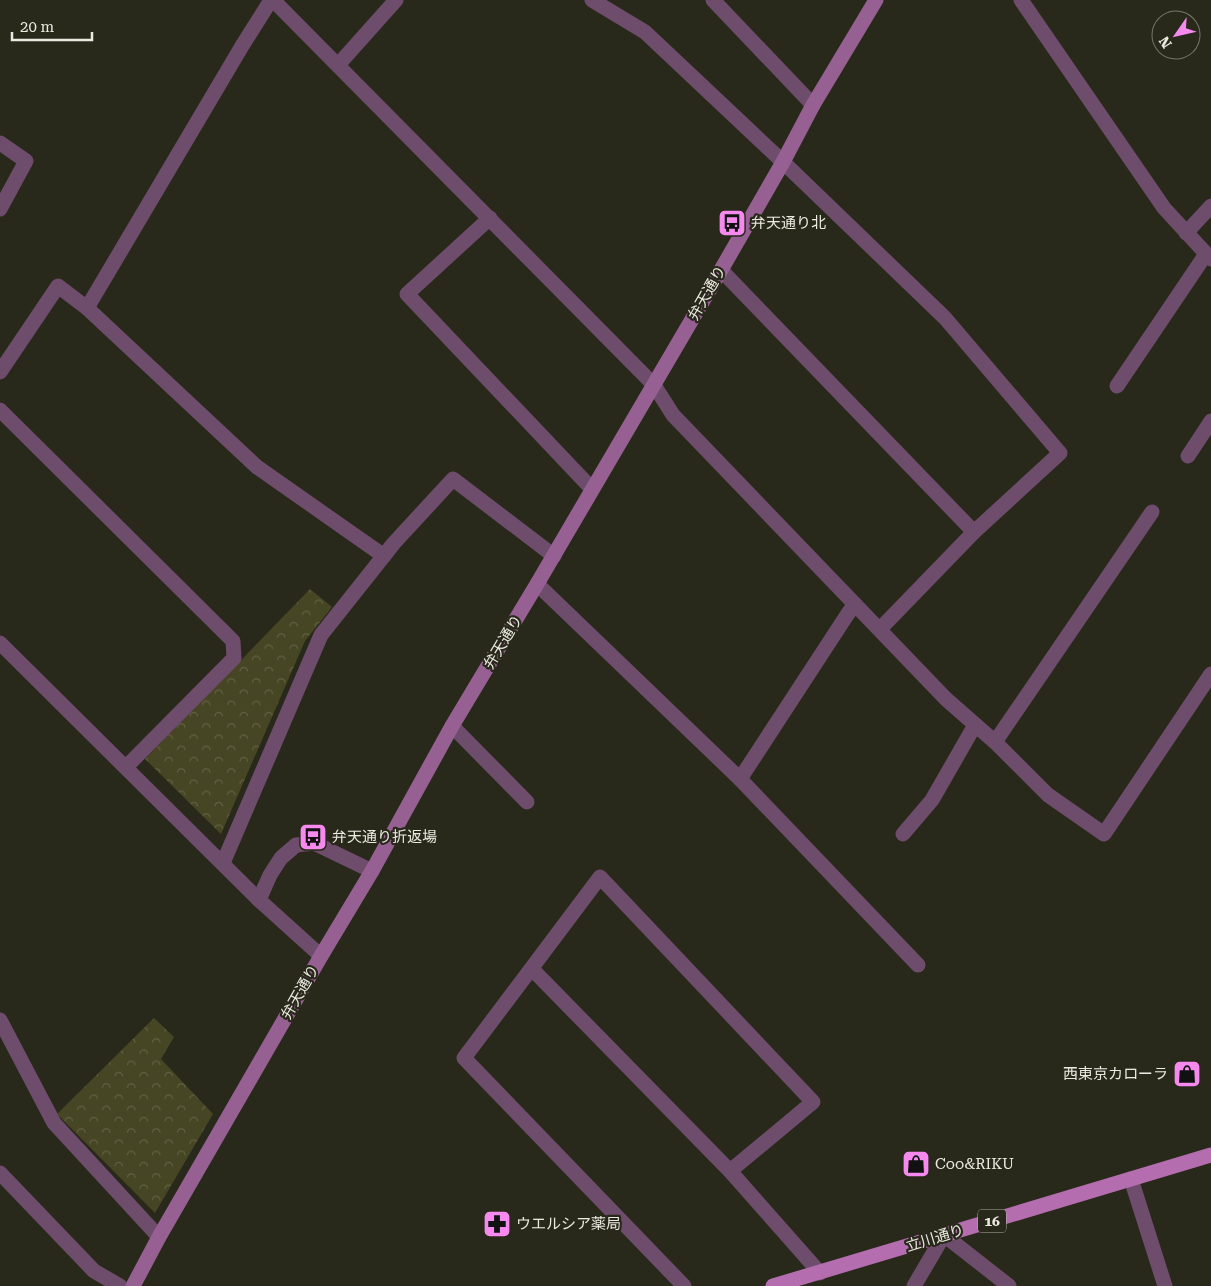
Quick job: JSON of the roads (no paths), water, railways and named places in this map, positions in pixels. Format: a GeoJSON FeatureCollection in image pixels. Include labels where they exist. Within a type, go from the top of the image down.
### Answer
{"type":"FeatureCollection","features":[{"type":"Feature","properties":{"kind":"main road","name":"立川通り"},"geometry":{"type":"LineString","coordinates":[[773,1286],[1211,1155]]}},
{"type":"Feature","properties":{"kind":"street"},"geometry":{"type":"LineString","coordinates":[[88,308],[242,46],[272,0],[654,385],[673,415],[946,699],[995,742],[1048,794],[1104,834],[1211,674]]}},
{"type":"Feature","properties":{"kind":"street"},"geometry":{"type":"LineString","coordinates":[[338,65],[396,0]]}},
{"type":"Feature","properties":{"kind":"street"},"geometry":{"type":"LineString","coordinates":[[592,0],[645,32],[945,318],[1060,453],[974,532],[880,629]]}},
{"type":"Feature","properties":{"kind":"street"},"geometry":{"type":"LineString","coordinates":[[713,0],[813,105]]}},
{"type":"Feature","properties":{"kind":"street","name":"弁天通り"},"geometry":{"type":"LineString","coordinates":[[133,1286],[159,1236],[320,956],[372,872],[452,726],[538,584],[721,270],[783,162],[813,105],[876,0]]}},
{"type":"Feature","properties":{"kind":"street"},"geometry":{"type":"LineString","coordinates":[[1021,0],[1164,208],[1208,256],[1117,386]]}},
{"type":"Feature","properties":{"kind":"street"},"geometry":{"type":"LineString","coordinates":[[0,143],[26,160],[0,209]]}},
{"type":"Feature","properties":{"kind":"street"},"geometry":{"type":"LineString","coordinates":[[1186,233],[1211,206]]}},
{"type":"Feature","properties":{"kind":"street"},"geometry":{"type":"LineString","coordinates":[[490,218],[407,294],[592,489]]}},
{"type":"Feature","properties":{"kind":"street"},"geometry":{"type":"LineString","coordinates":[[721,270],[974,532]]}},
{"type":"Feature","properties":{"kind":"street"},"geometry":{"type":"LineString","coordinates":[[0,372],[58,286],[88,308],[257,468],[384,556]]}},
{"type":"Feature","properties":{"kind":"street"},"geometry":{"type":"LineString","coordinates":[[0,410],[233,641],[234,658],[126,767]]}},
{"type":"Feature","properties":{"kind":"street"},"geometry":{"type":"LineString","coordinates":[[1188,456],[1211,421]]}},
{"type":"Feature","properties":{"kind":"street"},"geometry":{"type":"LineString","coordinates":[[223,863],[321,634],[394,543],[453,479],[554,556]]}},
{"type":"Feature","properties":{"kind":"street"},"geometry":{"type":"LineString","coordinates":[[995,742],[1152,512]]}},
{"type":"Feature","properties":{"kind":"street"},"geometry":{"type":"LineString","coordinates":[[538,584],[740,779],[918,965]]}},
{"type":"Feature","properties":{"kind":"street"},"geometry":{"type":"LineString","coordinates":[[740,779],[855,604]]}},
{"type":"Feature","properties":{"kind":"street"},"geometry":{"type":"LineString","coordinates":[[0,643],[259,900],[320,956]]}},
{"type":"Feature","properties":{"kind":"street"},"geometry":{"type":"LineString","coordinates":[[903,834],[932,800],[975,725]]}},
{"type":"Feature","properties":{"kind":"street"},"geometry":{"type":"LineString","coordinates":[[452,726],[526,802]]}},
{"type":"Feature","properties":{"kind":"street"},"geometry":{"type":"LineString","coordinates":[[259,900],[270,875],[281,858],[296,845],[314,843],[372,872]]}},
{"type":"Feature","properties":{"kind":"street"},"geometry":{"type":"LineString","coordinates":[[684,1286],[464,1058],[600,877],[813,1102],[730,1171]]}},
{"type":"Feature","properties":{"kind":"street"},"geometry":{"type":"LineString","coordinates":[[532,969],[730,1171],[820,1272]]}},
{"type":"Feature","properties":{"kind":"street"},"geometry":{"type":"LineString","coordinates":[[0,1020],[54,1122],[159,1236]]}},
{"type":"Feature","properties":{"kind":"street"},"geometry":{"type":"LineString","coordinates":[[0,1173],[94,1271],[120,1286]]}},
{"type":"Feature","properties":{"kind":"street"},"geometry":{"type":"LineString","coordinates":[[1131,1179],[1165,1286]]}},
{"type":"Feature","properties":{"kind":"street"},"geometry":{"type":"LineString","coordinates":[[914,1286],[944,1235],[1009,1286]]}},
{"type":"Feature","properties":{"kind":"place","name":"弁天通り北"},"geometry":{"type":"Point","coordinates":[732,223]}},
{"type":"Feature","properties":{"kind":"place","name":"弁天通り折返場"},"geometry":{"type":"Point","coordinates":[313,837]}},
{"type":"Feature","properties":{"kind":"place","name":"西東京カローラ"},"geometry":{"type":"Point","coordinates":[1187,1074]}},
{"type":"Feature","properties":{"kind":"place","name":"Coo&RIKU"},"geometry":{"type":"Point","coordinates":[916,1164]}},
{"type":"Feature","properties":{"kind":"place","name":"ウエルシア薬局"},"geometry":{"type":"Point","coordinates":[497,1224]}}]}
